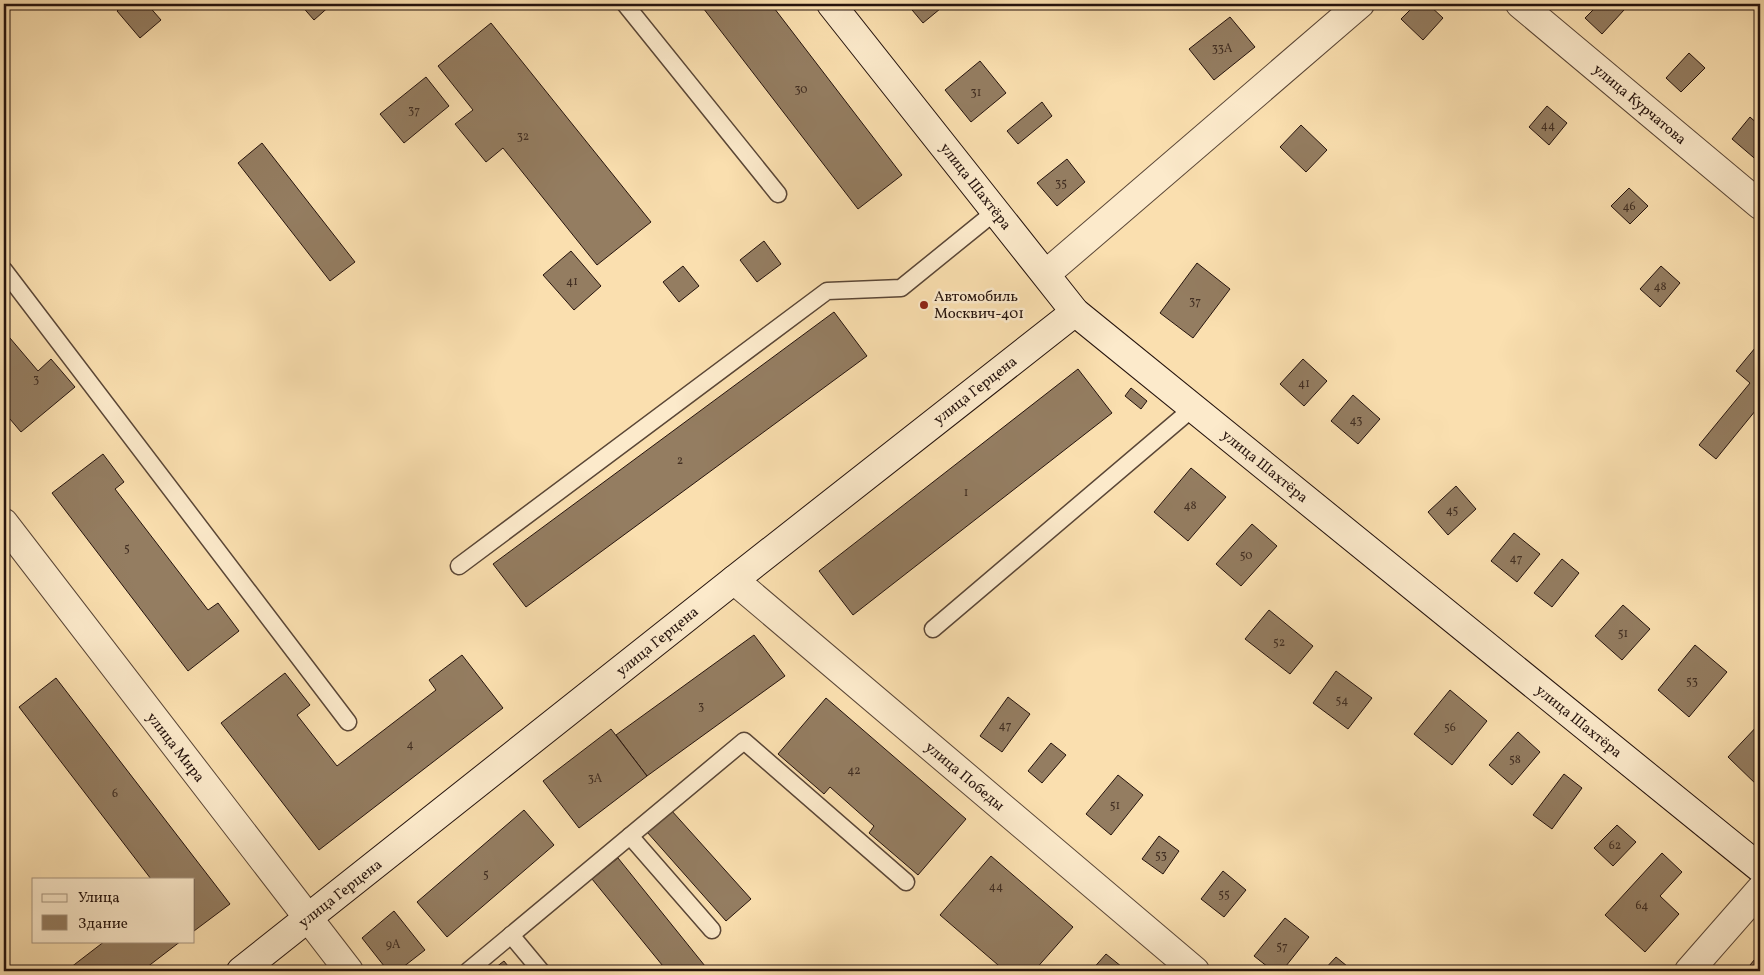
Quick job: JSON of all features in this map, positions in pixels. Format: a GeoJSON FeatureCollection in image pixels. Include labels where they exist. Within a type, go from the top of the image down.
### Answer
{"type":"FeatureCollection","features":[{"type":"Feature","properties":{"kind":"street","name":"улица Шахтёра"},"geometry":{"type":"LineString","coordinates":[[831,4],[1075,312],[1760,868]]}},
{"type":"Feature","properties":{"kind":"street"},"geometry":{"type":"LineString","coordinates":[[1046,274],[1360,4]]}},
{"type":"Feature","properties":{"kind":"street","name":"улица Курчатова"},"geometry":{"type":"LineString","coordinates":[[1520,4],[1760,205]]}},
{"type":"Feature","properties":{"kind":"street","name":"улица Герцена"},"geometry":{"type":"LineString","coordinates":[[241,971],[1075,312]]}},
{"type":"Feature","properties":{"kind":"street","name":"улица Мира"},"geometry":{"type":"LineString","coordinates":[[4,523],[349,971]]}},
{"type":"Feature","properties":{"kind":"street","name":"улица Победы"},"geometry":{"type":"LineString","coordinates":[[734,580],[1195,971]]}},
{"type":"Feature","properties":{"kind":"street"},"geometry":{"type":"LineString","coordinates":[[1689,971],[1760,890]]}},
{"type":"Feature","properties":{"kind":"lane"},"geometry":{"type":"LineString","coordinates":[[625,4],[778,194]]}},
{"type":"Feature","properties":{"kind":"lane"},"geometry":{"type":"LineString","coordinates":[[459,566],[827,291],[901,288],[996,211]]}},
{"type":"Feature","properties":{"kind":"lane"},"geometry":{"type":"LineString","coordinates":[[4,270],[348,722]]}},
{"type":"Feature","properties":{"kind":"lane"},"geometry":{"type":"LineString","coordinates":[[933,629],[1193,408]]}},
{"type":"Feature","properties":{"kind":"lane"},"geometry":{"type":"LineString","coordinates":[[468,971],[744,741],[906,882]]}},
{"type":"Feature","properties":{"kind":"lane"},"geometry":{"type":"LineString","coordinates":[[630,836],[712,930]]}},
{"type":"Feature","properties":{"kind":"lane"},"geometry":{"type":"LineString","coordinates":[[511,935],[541,971]]}},
{"type":"Feature","properties":{"kind":"building"},"geometry":{"type":"Polygon","coordinates":[[[125,4],[147,4],[161,20],[140,38],[117,11],[125,4]]]}},
{"type":"Feature","properties":{"kind":"building"},"geometry":{"type":"Polygon","coordinates":[[[300,4],[332,4],[314,20],[300,4]]]}},
{"type":"Feature","properties":{"kind":"building"},"geometry":{"type":"Polygon","coordinates":[[[700,4],[771,4],[902,175],[858,209],[700,4]]]}},
{"type":"Feature","properties":{"kind":"building"},"geometry":{"type":"Polygon","coordinates":[[[907,4],[946,4],[923,23],[907,4]]]}},
{"type":"Feature","properties":{"kind":"building"},"geometry":{"type":"Polygon","coordinates":[[[1416,4],[1428,4],[1443,18],[1423,40],[1401,19],[1416,4]]]}},
{"type":"Feature","properties":{"kind":"building"},"geometry":{"type":"Polygon","coordinates":[[[1599,4],[1617,4],[1624,10],[1602,34],[1585,18],[1599,4]]]}},
{"type":"Feature","properties":{"kind":"building"},"geometry":{"type":"Polygon","coordinates":[[[1230,17],[1255,47],[1214,80],[1189,49],[1230,17]]]}},
{"type":"Feature","properties":{"kind":"building"},"geometry":{"type":"Polygon","coordinates":[[[491,23],[651,222],[597,265],[503,148],[486,162],[455,124],[473,110],[438,66],[491,23]]]}},
{"type":"Feature","properties":{"kind":"building"},"geometry":{"type":"Polygon","coordinates":[[[1689,53],[1705,68],[1681,92],[1666,78],[1689,53]]]}},
{"type":"Feature","properties":{"kind":"building"},"geometry":{"type":"Polygon","coordinates":[[[980,61],[1006,93],[971,122],[945,90],[980,61]]]}},
{"type":"Feature","properties":{"kind":"building"},"geometry":{"type":"Polygon","coordinates":[[[426,77],[449,106],[404,143],[380,114],[426,77]]]}},
{"type":"Feature","properties":{"kind":"building"},"geometry":{"type":"Polygon","coordinates":[[[1042,102],[1052,116],[1018,144],[1007,131],[1042,102]]]}},
{"type":"Feature","properties":{"kind":"building"},"geometry":{"type":"Polygon","coordinates":[[[1547,106],[1567,123],[1549,145],[1529,127],[1547,106]]]}},
{"type":"Feature","properties":{"kind":"building"},"geometry":{"type":"Polygon","coordinates":[[[1750,117],[1760,126],[1760,163],[1732,139],[1750,117]]]}},
{"type":"Feature","properties":{"kind":"building"},"geometry":{"type":"Polygon","coordinates":[[[1301,125],[1327,150],[1306,172],[1280,147],[1301,125]]]}},
{"type":"Feature","properties":{"kind":"building"},"geometry":{"type":"Polygon","coordinates":[[[262,143],[355,262],[330,281],[238,163],[262,143]]]}},
{"type":"Feature","properties":{"kind":"building"},"geometry":{"type":"Polygon","coordinates":[[[1067,159],[1085,182],[1057,206],[1037,183],[1067,159]]]}},
{"type":"Feature","properties":{"kind":"building"},"geometry":{"type":"Polygon","coordinates":[[[1629,188],[1648,206],[1630,224],[1611,206],[1629,188]]]}},
{"type":"Feature","properties":{"kind":"building"},"geometry":{"type":"Polygon","coordinates":[[[764,241],[781,264],[757,282],[740,260],[764,241]]]}},
{"type":"Feature","properties":{"kind":"building"},"geometry":{"type":"Polygon","coordinates":[[[571,251],[601,286],[574,310],[543,275],[571,251]]]}},
{"type":"Feature","properties":{"kind":"building"},"geometry":{"type":"Polygon","coordinates":[[[1197,263],[1230,289],[1193,338],[1160,313],[1197,263]]]}},
{"type":"Feature","properties":{"kind":"building"},"geometry":{"type":"Polygon","coordinates":[[[683,266],[699,286],[679,302],[663,282],[683,266]]]}},
{"type":"Feature","properties":{"kind":"building"},"geometry":{"type":"Polygon","coordinates":[[[1661,266],[1680,283],[1660,307],[1640,289],[1661,266]]]}},
{"type":"Feature","properties":{"kind":"building"},"geometry":{"type":"Polygon","coordinates":[[[834,312],[867,356],[526,607],[493,564],[834,312]]]}},
{"type":"Feature","properties":{"kind":"building"},"geometry":{"type":"Polygon","coordinates":[[[4,331],[38,371],[51,359],[75,387],[21,432],[4,412],[4,331]]]}},
{"type":"Feature","properties":{"kind":"building"},"geometry":{"type":"Polygon","coordinates":[[[1760,342],[1760,405],[1716,459],[1699,445],[1750,383],[1736,371],[1760,342]]]}},
{"type":"Feature","properties":{"kind":"building"},"geometry":{"type":"Polygon","coordinates":[[[1303,359],[1327,381],[1304,406],[1280,384],[1303,359]]]}},
{"type":"Feature","properties":{"kind":"building"},"geometry":{"type":"Polygon","coordinates":[[[1078,369],[1112,413],[853,615],[819,571],[1078,369]]]}},
{"type":"Feature","properties":{"kind":"building"},"geometry":{"type":"Polygon","coordinates":[[[1131,388],[1147,401],[1141,409],[1125,396],[1131,388]]]}},
{"type":"Feature","properties":{"kind":"building"},"geometry":{"type":"Polygon","coordinates":[[[1353,395],[1380,419],[1358,444],[1331,421],[1353,395]]]}},
{"type":"Feature","properties":{"kind":"building"},"geometry":{"type":"Polygon","coordinates":[[[103,454],[124,482],[115,489],[208,610],[218,603],[239,631],[188,671],[52,493],[103,454]]]}},
{"type":"Feature","properties":{"kind":"building"},"geometry":{"type":"Polygon","coordinates":[[[1191,468],[1226,497],[1188,541],[1154,512],[1191,468]]]}},
{"type":"Feature","properties":{"kind":"building"},"geometry":{"type":"Polygon","coordinates":[[[1456,486],[1476,509],[1448,535],[1428,512],[1456,486]]]}},
{"type":"Feature","properties":{"kind":"building"},"geometry":{"type":"Polygon","coordinates":[[[1252,524],[1277,546],[1241,586],[1216,564],[1252,524]]]}},
{"type":"Feature","properties":{"kind":"building"},"geometry":{"type":"Polygon","coordinates":[[[1514,533],[1540,554],[1517,582],[1491,561],[1514,533]]]}},
{"type":"Feature","properties":{"kind":"building"},"geometry":{"type":"Polygon","coordinates":[[[1562,559],[1579,573],[1552,607],[1534,593],[1562,559]]]}},
{"type":"Feature","properties":{"kind":"building"},"geometry":{"type":"Polygon","coordinates":[[[1623,605],[1650,629],[1622,660],[1595,636],[1623,605]]]}},
{"type":"Feature","properties":{"kind":"building"},"geometry":{"type":"Polygon","coordinates":[[[1269,610],[1313,646],[1290,674],[1245,639],[1269,610]]]}},
{"type":"Feature","properties":{"kind":"building"},"geometry":{"type":"Polygon","coordinates":[[[754,635],[785,676],[647,776],[616,735],[754,635]]]}},
{"type":"Feature","properties":{"kind":"building"},"geometry":{"type":"Polygon","coordinates":[[[1695,645],[1727,672],[1689,717],[1658,690],[1695,645]]]}},
{"type":"Feature","properties":{"kind":"building"},"geometry":{"type":"Polygon","coordinates":[[[462,655],[503,708],[319,850],[221,723],[285,673],[310,705],[297,715],[337,766],[436,690],[429,680],[462,655]]]}},
{"type":"Feature","properties":{"kind":"building"},"geometry":{"type":"Polygon","coordinates":[[[1336,671],[1372,698],[1348,729],[1313,703],[1336,671]]]}},
{"type":"Feature","properties":{"kind":"building"},"geometry":{"type":"Polygon","coordinates":[[[56,678],[230,904],[195,930],[195,878],[150,878],[19,707],[56,678]]]}},
{"type":"Feature","properties":{"kind":"building"},"geometry":{"type":"Polygon","coordinates":[[[1450,690],[1487,721],[1452,765],[1414,734],[1450,690]]]}},
{"type":"Feature","properties":{"kind":"building"},"geometry":{"type":"Polygon","coordinates":[[[1008,697],[1030,714],[1002,752],[980,736],[1008,697]]]}},
{"type":"Feature","properties":{"kind":"building"},"geometry":{"type":"Polygon","coordinates":[[[826,698],[966,819],[918,875],[869,833],[874,826],[830,787],[824,794],[778,754],[826,698]]]}},
{"type":"Feature","properties":{"kind":"building"},"geometry":{"type":"Polygon","coordinates":[[[1760,723],[1760,785],[1759,787],[1728,757],[1760,723]]]}},
{"type":"Feature","properties":{"kind":"building"},"geometry":{"type":"Polygon","coordinates":[[[611,729],[647,776],[579,828],[543,781],[611,729]]]}},
{"type":"Feature","properties":{"kind":"building"},"geometry":{"type":"Polygon","coordinates":[[[1518,732],[1540,752],[1512,785],[1489,765],[1518,732]]]}},
{"type":"Feature","properties":{"kind":"building"},"geometry":{"type":"Polygon","coordinates":[[[1051,743],[1066,755],[1042,783],[1028,771],[1051,743]]]}},
{"type":"Feature","properties":{"kind":"building"},"geometry":{"type":"Polygon","coordinates":[[[1564,774],[1582,788],[1552,829],[1533,815],[1564,774]]]}},
{"type":"Feature","properties":{"kind":"building"},"geometry":{"type":"Polygon","coordinates":[[[1118,775],[1143,795],[1111,835],[1086,814],[1118,775]]]}},
{"type":"Feature","properties":{"kind":"building"},"geometry":{"type":"Polygon","coordinates":[[[524,810],[554,845],[447,937],[417,902],[524,810]]]}},
{"type":"Feature","properties":{"kind":"building"},"geometry":{"type":"Polygon","coordinates":[[[671,810],[751,899],[726,921],[647,832],[671,810]]]}},
{"type":"Feature","properties":{"kind":"building"},"geometry":{"type":"Polygon","coordinates":[[[1617,825],[1636,842],[1613,866],[1594,848],[1617,825]]]}},
{"type":"Feature","properties":{"kind":"building"},"geometry":{"type":"Polygon","coordinates":[[[1159,836],[1179,851],[1163,874],[1142,859],[1159,836]]]}},
{"type":"Feature","properties":{"kind":"building"},"geometry":{"type":"Polygon","coordinates":[[[1662,853],[1682,872],[1660,896],[1679,914],[1645,952],[1605,915],[1662,853]]]}},
{"type":"Feature","properties":{"kind":"building"},"geometry":{"type":"Polygon","coordinates":[[[991,856],[1073,927],[1034,971],[1005,971],[940,915],[991,856]]]}},
{"type":"Feature","properties":{"kind":"building"},"geometry":{"type":"Polygon","coordinates":[[[618,858],[705,966],[698,971],[667,971],[592,879],[618,858]]]}},
{"type":"Feature","properties":{"kind":"building"},"geometry":{"type":"Polygon","coordinates":[[[1223,871],[1246,890],[1224,917],[1201,899],[1223,871]]]}},
{"type":"Feature","properties":{"kind":"building"},"geometry":{"type":"Polygon","coordinates":[[[394,911],[425,950],[398,971],[388,971],[362,938],[394,911]]]}},
{"type":"Feature","properties":{"kind":"building"},"geometry":{"type":"Polygon","coordinates":[[[1285,918],[1309,937],[1282,971],[1273,971],[1254,956],[1285,918]]]}},
{"type":"Feature","properties":{"kind":"building"},"geometry":{"type":"Polygon","coordinates":[[[104,942],[180,942],[142,971],[66,971],[104,942]]]}},
{"type":"Feature","properties":{"kind":"building"},"geometry":{"type":"Polygon","coordinates":[[[1760,953],[1760,971],[1745,971],[1760,953]]]}},
{"type":"Feature","properties":{"kind":"building"},"geometry":{"type":"Polygon","coordinates":[[[1106,954],[1127,971],[1091,971],[1106,954]]]}},
{"type":"Feature","properties":{"kind":"building"},"geometry":{"type":"Polygon","coordinates":[[[1336,957],[1353,971],[1323,971],[1336,957]]]}},
{"type":"Feature","properties":{"kind":"building"},"geometry":{"type":"Polygon","coordinates":[[[504,961],[512,971],[491,971],[504,961]]]}},
{"type":"Feature","properties":{"kind":"place","name":"Автомобиль Москвич-401"},"geometry":{"type":"Point","coordinates":[924,305]}}]}
